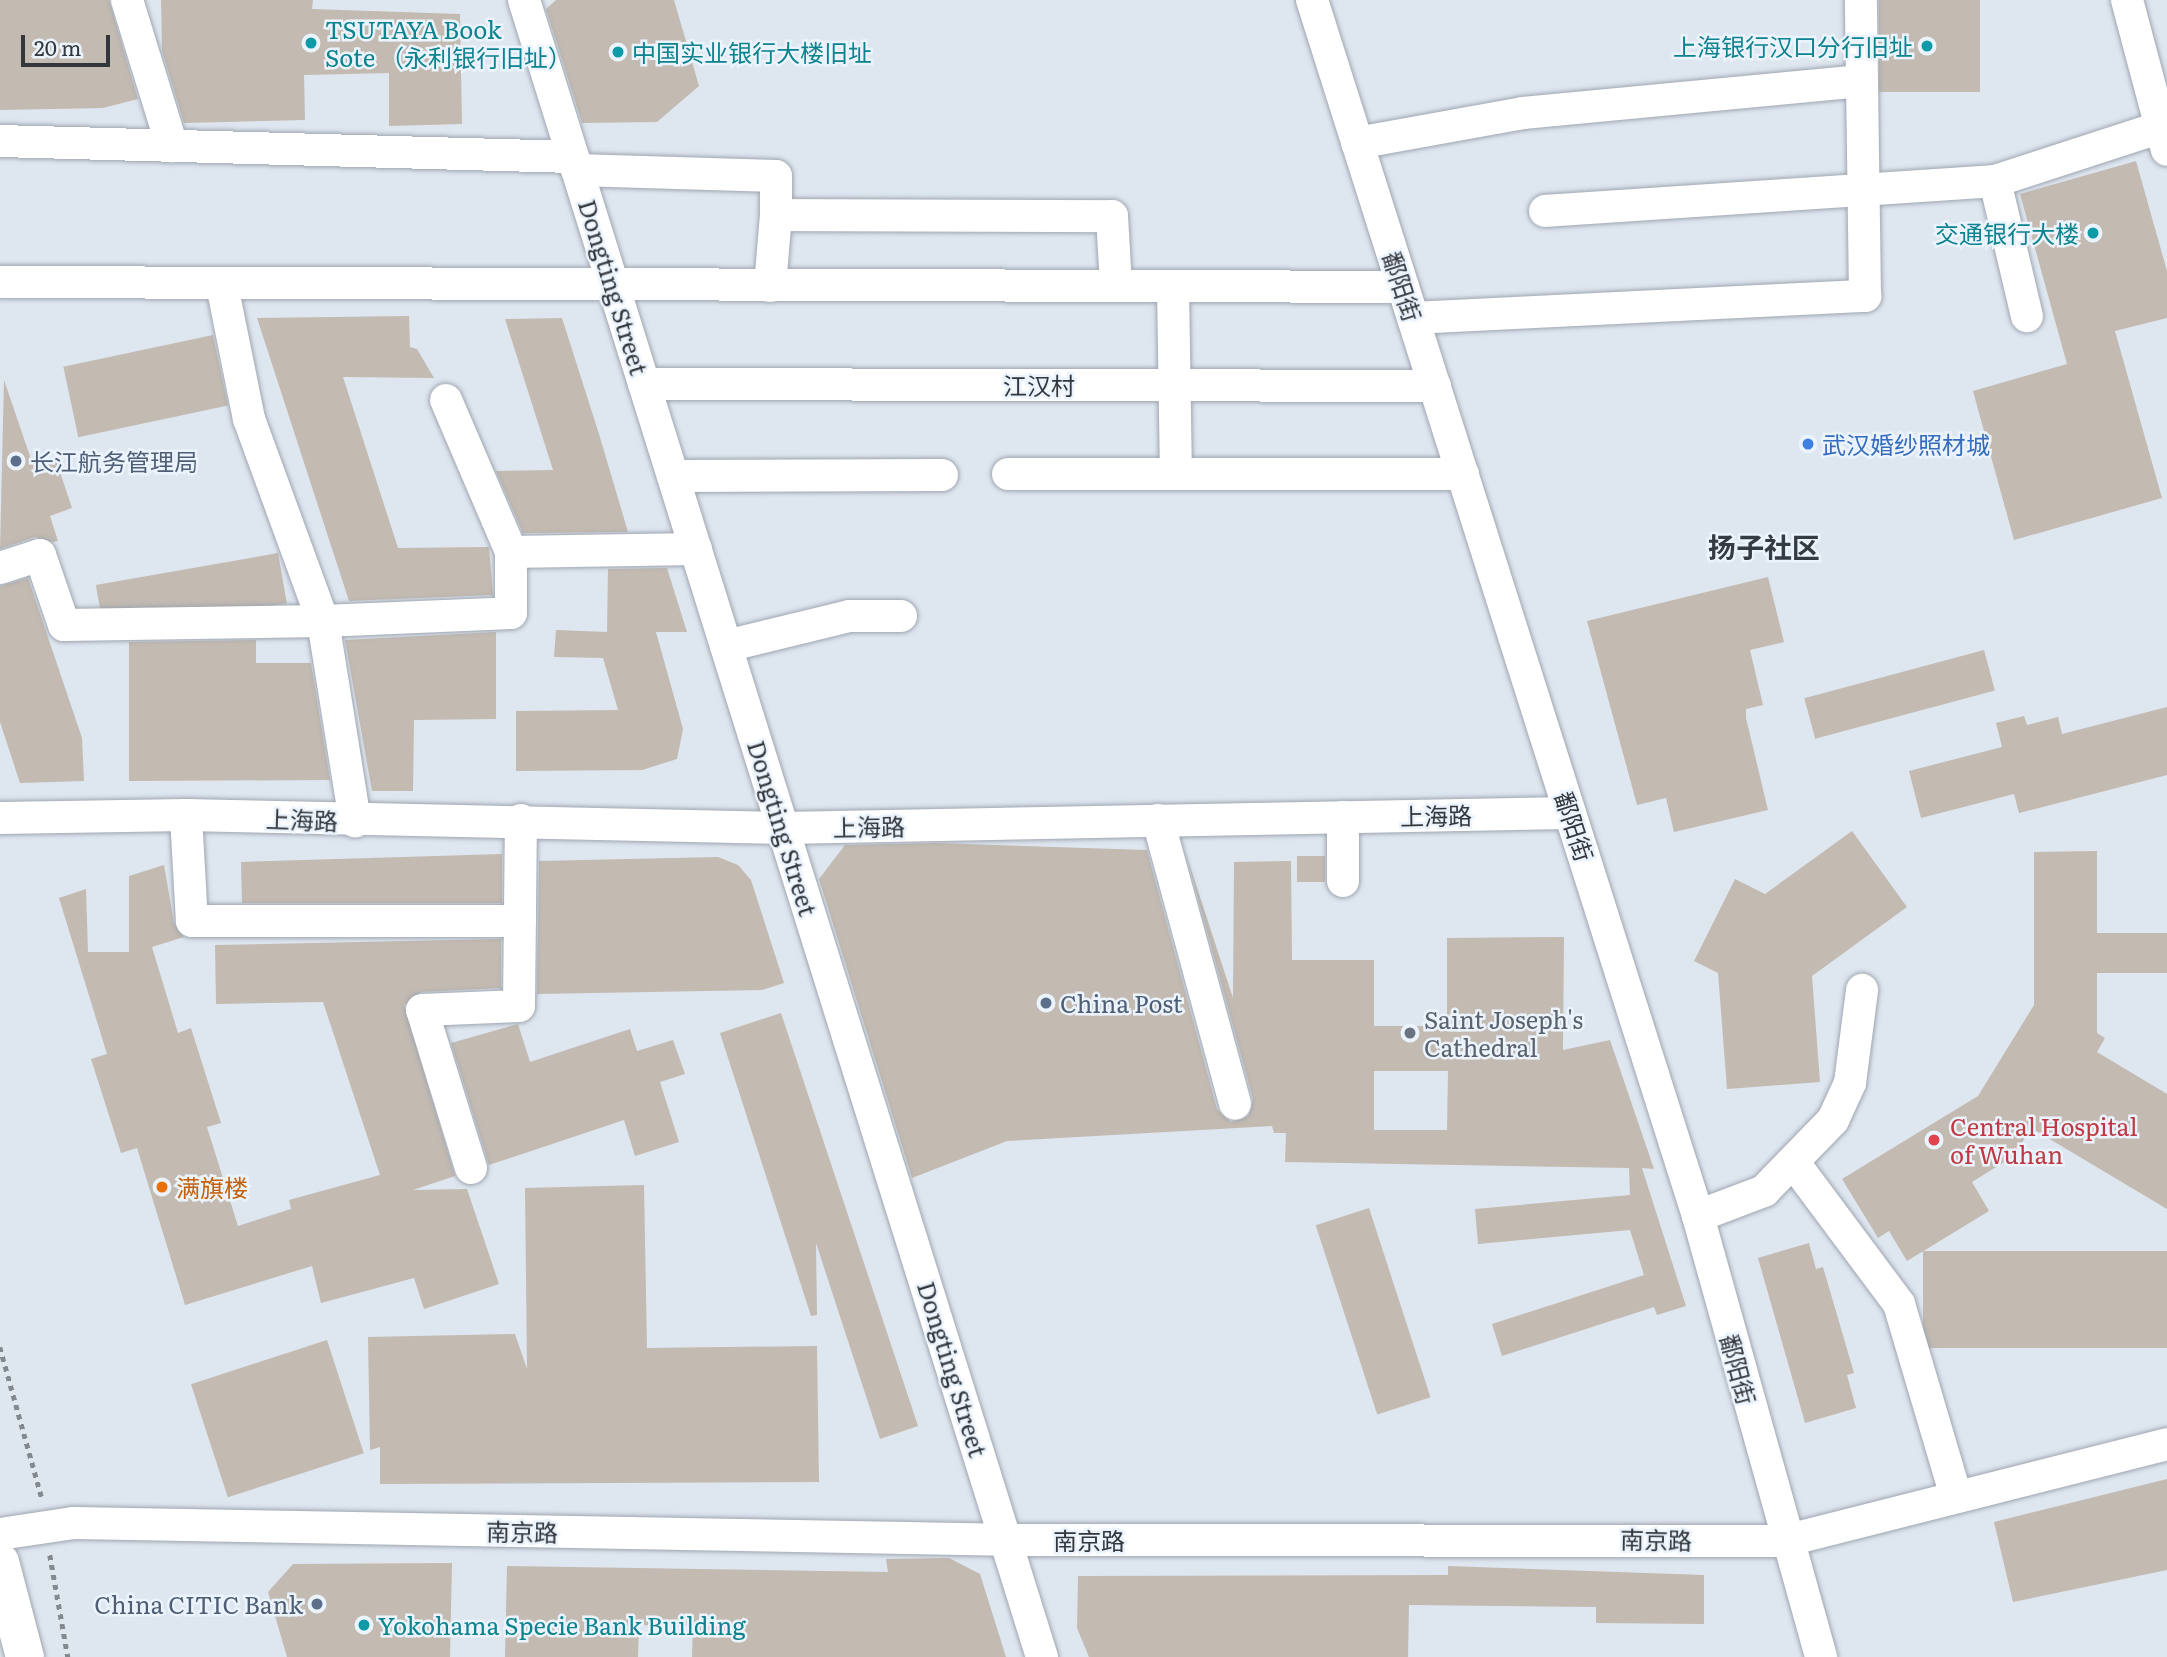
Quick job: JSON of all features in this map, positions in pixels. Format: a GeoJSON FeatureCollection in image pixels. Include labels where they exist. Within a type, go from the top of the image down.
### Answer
{"type":"FeatureCollection","features":[{"type":"Feature","properties":{"kind":"main road"},"geometry":{"type":"LineString","coordinates":[[0,1562],[25,1657]]}},
{"type":"Feature","properties":{"kind":"street"},"geometry":{"type":"LineString","coordinates":[[127,0],[172,146]]}},
{"type":"Feature","properties":{"kind":"street","name":"Dongting Street"},"geometry":{"type":"LineString","coordinates":[[524,0],[1042,1657]]}},
{"type":"Feature","properties":{"kind":"street","name":"鄱阳街"},"geometry":{"type":"LineString","coordinates":[[1312,0],[1699,1216],[1784,1541],[1821,1657]]}},
{"type":"Feature","properties":{"kind":"street"},"geometry":{"type":"LineString","coordinates":[[1413,318],[1865,296],[1861,188],[1861,0]]}},
{"type":"Feature","properties":{"kind":"street"},"geometry":{"type":"LineString","coordinates":[[1545,211],[1995,181],[2164,139],[2156,66],[2127,0]]}},
{"type":"Feature","properties":{"kind":"street"},"geometry":{"type":"LineString","coordinates":[[1357,144],[1523,113],[1861,81]]}},
{"type":"Feature","properties":{"kind":"street"},"geometry":{"type":"LineString","coordinates":[[0,141],[575,163],[776,176],[776,215],[770,286]]}},
{"type":"Feature","properties":{"kind":"street"},"geometry":{"type":"LineString","coordinates":[[1995,181],[2027,316]]}},
{"type":"Feature","properties":{"kind":"street"},"geometry":{"type":"LineString","coordinates":[[776,215],[1112,216],[1116,286]]}},
{"type":"Feature","properties":{"kind":"street"},"geometry":{"type":"LineString","coordinates":[[0,282],[222,285],[1403,287]]}},
{"type":"Feature","properties":{"kind":"street"},"geometry":{"type":"LineString","coordinates":[[222,285],[248,419],[323,621],[355,821]]}},
{"type":"Feature","properties":{"kind":"street"},"geometry":{"type":"LineString","coordinates":[[1173,287],[1176,474]]}},
{"type":"Feature","properties":{"kind":"street","name":"江汉村"},"geometry":{"type":"LineString","coordinates":[[644,384],[1435,386]]}},
{"type":"Feature","properties":{"kind":"street"},"geometry":{"type":"LineString","coordinates":[[0,568],[40,555],[64,625],[323,621],[511,613],[511,552],[446,400]]}},
{"type":"Feature","properties":{"kind":"street"},"geometry":{"type":"LineString","coordinates":[[1008,474],[1463,474]]}},
{"type":"Feature","properties":{"kind":"street"},"geometry":{"type":"LineString","coordinates":[[673,476],[942,475]]}},
{"type":"Feature","properties":{"kind":"street"},"geometry":{"type":"LineString","coordinates":[[511,552],[696,549]]}},
{"type":"Feature","properties":{"kind":"street"},"geometry":{"type":"LineString","coordinates":[[726,646],[849,616],[901,616]]}},
{"type":"Feature","properties":{"kind":"street","name":"上海路"},"geometry":{"type":"LineString","coordinates":[[0,818],[186,815],[355,821],[521,820],[783,828],[1570,813]]}},
{"type":"Feature","properties":{"kind":"street"},"geometry":{"type":"LineString","coordinates":[[186,815],[192,921],[520,921]]}},
{"type":"Feature","properties":{"kind":"street"},"geometry":{"type":"LineString","coordinates":[[1343,817],[1343,881]]}},
{"type":"Feature","properties":{"kind":"street"},"geometry":{"type":"LineString","coordinates":[[471,1168],[422,1010],[519,1006],[521,820]]}},
{"type":"Feature","properties":{"kind":"street"},"geometry":{"type":"LineString","coordinates":[[1158,820],[1235,1104]]}},
{"type":"Feature","properties":{"kind":"street"},"geometry":{"type":"LineString","coordinates":[[1699,1216],[1764,1191],[1794,1163],[1844,1098],[1862,990]]}},
{"type":"Feature","properties":{"kind":"street"},"geometry":{"type":"LineString","coordinates":[[1794,1163],[1899,1304],[1956,1497]]}},
{"type":"Feature","properties":{"kind":"street","name":"南京路"},"geometry":{"type":"LineString","coordinates":[[0,1534],[74,1523],[1006,1540],[1784,1541],[2167,1444]]}},
{"type":"Feature","properties":{"kind":"building"},"geometry":{"type":"Polygon","coordinates":[[[0,0],[109,0],[138,99],[103,108],[0,110],[0,0]]]}},
{"type":"Feature","properties":{"kind":"building","name":"TSUTAYA Book Sote （永利银行旧址）"},"geometry":{"type":"Polygon","coordinates":[[[161,0],[313,0],[312,9],[460,14],[462,124],[389,126],[389,73],[304,75],[305,120],[184,123],[162,51],[161,0]]]}},
{"type":"Feature","properties":{"kind":"building","name":"中国实业银行大楼旧址"},"geometry":{"type":"Polygon","coordinates":[[[556,0],[674,0],[699,86],[657,122],[582,123],[546,9],[556,0]]]}},
{"type":"Feature","properties":{"kind":"building","name":"上海银行汉口分行旧址"},"geometry":{"type":"Polygon","coordinates":[[[1879,0],[1980,0],[1980,92],[1879,92],[1879,0]]]}},
{"type":"Feature","properties":{"kind":"building"},"geometry":{"type":"Polygon","coordinates":[[[2136,161],[2167,271],[2167,318],[2115,331],[2162,498],[2014,540],[1973,391],[2067,364],[2020,194],[2136,161]]]}},
{"type":"Feature","properties":{"kind":"building"},"geometry":{"type":"Polygon","coordinates":[[[409,316],[410,347],[417,349],[434,378],[343,377],[398,548],[489,547],[493,595],[349,601],[257,318],[409,316]]]}},
{"type":"Feature","properties":{"kind":"building"},"geometry":{"type":"Polygon","coordinates":[[[562,318],[628,532],[523,533],[496,471],[553,470],[505,319],[562,318]]]}},
{"type":"Feature","properties":{"kind":"building"},"geometry":{"type":"Polygon","coordinates":[[[213,335],[228,405],[78,437],[63,367],[213,335]]]}},
{"type":"Feature","properties":{"kind":"building","name":"长江航务管理局"},"geometry":{"type":"Polygon","coordinates":[[[4,380],[33,465],[55,457],[72,508],[50,516],[58,541],[35,537],[0,549],[4,380]]]}},
{"type":"Feature","properties":{"kind":"building"},"geometry":{"type":"Polygon","coordinates":[[[278,553],[287,603],[105,635],[96,585],[278,553]]]}},
{"type":"Feature","properties":{"kind":"building"},"geometry":{"type":"Polygon","coordinates":[[[667,568],[687,632],[656,632],[683,729],[677,759],[642,770],[516,771],[516,711],[618,710],[603,658],[554,657],[556,630],[607,632],[608,569],[667,568]]]}},
{"type":"Feature","properties":{"kind":"building"},"geometry":{"type":"Polygon","coordinates":[[[1768,577],[1784,642],[1750,650],[1763,705],[1746,709],[1746,718],[1768,810],[1674,832],[1666,798],[1637,805],[1587,621],[1768,577]]]}},
{"type":"Feature","properties":{"kind":"building"},"geometry":{"type":"Polygon","coordinates":[[[28,578],[82,738],[84,781],[20,783],[0,722],[0,586],[28,578]]]}},
{"type":"Feature","properties":{"kind":"building"},"geometry":{"type":"Polygon","coordinates":[[[496,632],[496,719],[414,720],[413,791],[372,791],[345,640],[496,632]]]}},
{"type":"Feature","properties":{"kind":"building"},"geometry":{"type":"Polygon","coordinates":[[[256,640],[256,663],[311,663],[330,780],[129,781],[129,642],[256,640]]]}},
{"type":"Feature","properties":{"kind":"building"},"geometry":{"type":"Polygon","coordinates":[[[1984,650],[1995,691],[1815,739],[1804,698],[1984,650]]]}},
{"type":"Feature","properties":{"kind":"building"},"geometry":{"type":"Polygon","coordinates":[[[2167,707],[2167,775],[2019,813],[2014,794],[1921,818],[1909,771],[2002,747],[1996,723],[2024,716],[2027,725],[2058,717],[2062,734],[2167,707]]]}},
{"type":"Feature","properties":{"kind":"building"},"geometry":{"type":"Polygon","coordinates":[[[1852,831],[1907,907],[1812,976],[1820,1082],[1727,1089],[1718,973],[1694,961],[1735,879],[1765,894],[1852,831]]]}},
{"type":"Feature","properties":{"kind":"building"},"geometry":{"type":"Polygon","coordinates":[[[936,843],[1147,850],[1217,1109],[1231,1122],[1248,1116],[1253,1099],[1185,851],[1233,998],[1234,862],[1291,861],[1292,960],[1374,960],[1374,1026],[1447,1026],[1447,938],[1564,937],[1563,1050],[1610,1040],[1654,1169],[1642,1168],[1686,1306],[1657,1315],[1654,1307],[1502,1356],[1492,1324],[1644,1275],[1630,1230],[1478,1244],[1475,1209],[1630,1195],[1629,1168],[1285,1162],[1286,1133],[1274,1133],[1272,1126],[1007,1141],[912,1178],[819,879],[845,845],[936,843]],[[1374,1071],[1374,1130],[1447,1130],[1448,1071],[1374,1071]]]}},
{"type":"Feature","properties":{"kind":"building"},"geometry":{"type":"Polygon","coordinates":[[[2097,851],[2097,933],[2167,933],[2167,973],[2097,973],[2097,1033],[2105,1038],[2097,1052],[2167,1094],[2167,1209],[2031,1128],[2014,1156],[1972,1182],[1989,1211],[1907,1261],[1889,1231],[1878,1238],[1842,1179],[1978,1096],[2034,1005],[2034,852],[2097,851]]]}},
{"type":"Feature","properties":{"kind":"building"},"geometry":{"type":"Polygon","coordinates":[[[502,854],[502,903],[242,903],[241,862],[502,854]]]}},
{"type":"Feature","properties":{"kind":"building"},"geometry":{"type":"Polygon","coordinates":[[[1297,856],[1325,856],[1325,882],[1297,882],[1297,856]]]}},
{"type":"Feature","properties":{"kind":"building"},"geometry":{"type":"Polygon","coordinates":[[[718,857],[738,865],[751,880],[784,983],[762,990],[537,994],[539,861],[718,857]]]}},
{"type":"Feature","properties":{"kind":"building"},"geometry":{"type":"Polygon","coordinates":[[[164,865],[174,923],[184,937],[152,947],[178,1033],[191,1028],[221,1123],[207,1127],[238,1226],[291,1209],[289,1200],[380,1175],[323,1002],[216,1004],[215,945],[501,939],[501,988],[421,992],[404,1005],[455,1176],[413,1190],[467,1189],[499,1284],[424,1309],[414,1278],[321,1303],[312,1266],[185,1305],[137,1148],[121,1153],[91,1059],[107,1054],[59,898],[86,889],[88,952],[129,952],[129,876],[164,865]]]}},
{"type":"Feature","properties":{"kind":"building"},"geometry":{"type":"Polygon","coordinates":[[[781,1013],[918,1426],[880,1439],[816,1243],[817,1315],[811,1316],[720,1033],[781,1013]]]}},
{"type":"Feature","properties":{"kind":"building"},"geometry":{"type":"Polygon","coordinates":[[[518,1024],[530,1062],[630,1029],[637,1051],[673,1040],[685,1074],[660,1082],[679,1142],[635,1156],[624,1120],[489,1165],[451,1043],[518,1024]]]}},
{"type":"Feature","properties":{"kind":"building"},"geometry":{"type":"Polygon","coordinates":[[[644,1185],[647,1348],[817,1346],[819,1482],[380,1484],[380,1447],[370,1450],[368,1337],[515,1334],[527,1369],[525,1188],[644,1185]]]}},
{"type":"Feature","properties":{"kind":"building"},"geometry":{"type":"Polygon","coordinates":[[[1369,1208],[1430,1397],[1377,1415],[1316,1225],[1369,1208]]]}},
{"type":"Feature","properties":{"kind":"building"},"geometry":{"type":"Polygon","coordinates":[[[1809,1243],[1816,1269],[1823,1267],[1854,1373],[1847,1375],[1856,1408],[1805,1423],[1758,1258],[1809,1243]]]}},
{"type":"Feature","properties":{"kind":"building"},"geometry":{"type":"Polygon","coordinates":[[[1923,1251],[2167,1251],[2167,1348],[1923,1348],[1923,1251]]]}},
{"type":"Feature","properties":{"kind":"building"},"geometry":{"type":"Polygon","coordinates":[[[327,1340],[364,1453],[228,1497],[191,1384],[327,1340]]]}},
{"type":"Feature","properties":{"kind":"building"},"geometry":{"type":"Polygon","coordinates":[[[2167,1479],[2167,1570],[2013,1602],[1994,1522],[2167,1479]]]}},
{"type":"Feature","properties":{"kind":"building"},"geometry":{"type":"Polygon","coordinates":[[[949,1558],[980,1574],[1006,1657],[692,1657],[693,1626],[639,1625],[638,1657],[505,1657],[507,1566],[888,1572],[886,1559],[949,1558]]]}},
{"type":"Feature","properties":{"kind":"building","name":"Yokohama Specie Bank Building"},"geometry":{"type":"Polygon","coordinates":[[[452,1563],[450,1657],[287,1657],[268,1592],[293,1564],[452,1563]]]}},
{"type":"Feature","properties":{"kind":"building"},"geometry":{"type":"Polygon","coordinates":[[[1448,1566],[1704,1575],[1704,1624],[1596,1623],[1596,1607],[1409,1605],[1408,1657],[1089,1657],[1077,1628],[1078,1576],[1448,1575],[1448,1566]]]}},
{"type":"Feature","properties":{"kind":"place","name":"TSUTAYA Book Sote （永利银行旧址）"},"geometry":{"type":"Point","coordinates":[311,43]}},
{"type":"Feature","properties":{"kind":"place","name":"上海银行汉口分行旧址"},"geometry":{"type":"Point","coordinates":[1927,46]}},
{"type":"Feature","properties":{"kind":"place","name":"中国实业银行大楼旧址"},"geometry":{"type":"Point","coordinates":[618,52]}},
{"type":"Feature","properties":{"kind":"place","name":"交通银行大楼"},"geometry":{"type":"Point","coordinates":[2093,233]}},
{"type":"Feature","properties":{"kind":"place","name":"武汉婚纱照材城"},"geometry":{"type":"Point","coordinates":[1808,444]}},
{"type":"Feature","properties":{"kind":"place","name":"长江航务管理局"},"geometry":{"type":"Point","coordinates":[16,461]}},
{"type":"Feature","properties":{"kind":"place","name":"China Post"},"geometry":{"type":"Point","coordinates":[1046,1003]}},
{"type":"Feature","properties":{"kind":"place","name":"Saint Joseph's Cathedral"},"geometry":{"type":"Point","coordinates":[1410,1033]}},
{"type":"Feature","properties":{"kind":"place","name":"Central Hospital of Wuhan"},"geometry":{"type":"Point","coordinates":[1934,1140]}},
{"type":"Feature","properties":{"kind":"place","name":"满旗楼"},"geometry":{"type":"Point","coordinates":[162,1187]}},
{"type":"Feature","properties":{"kind":"place","name":"China CITIC Bank"},"geometry":{"type":"Point","coordinates":[317,1604]}},
{"type":"Feature","properties":{"kind":"place","name":"Yokohama Specie Bank Building"},"geometry":{"type":"Point","coordinates":[364,1625]}},
{"type":"Feature","properties":{"kind":"district","name":"扬子社区"},"geometry":{"type":"Point","coordinates":[1764,546]}}]}
